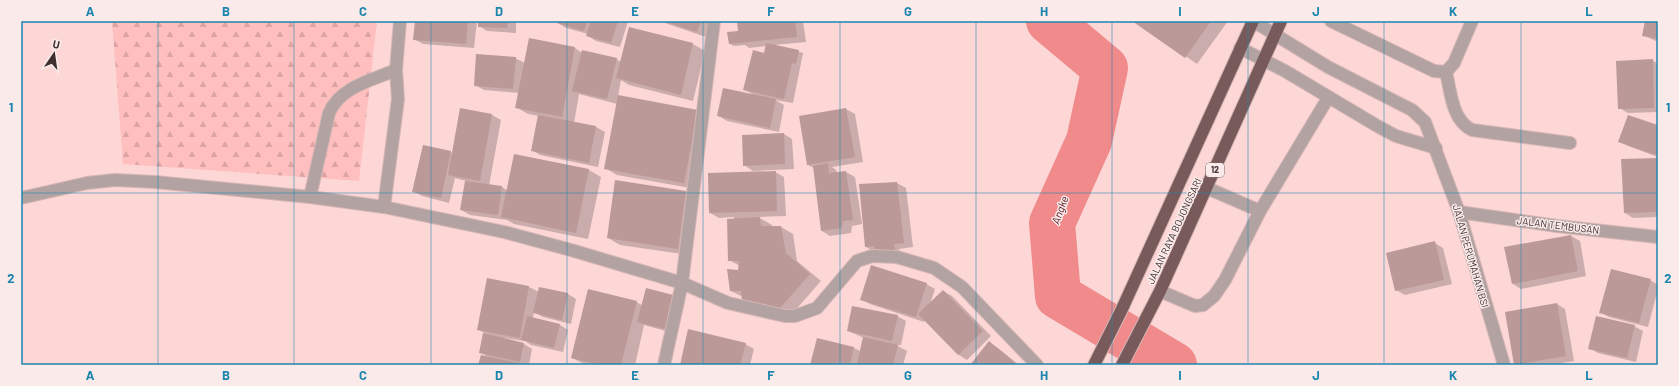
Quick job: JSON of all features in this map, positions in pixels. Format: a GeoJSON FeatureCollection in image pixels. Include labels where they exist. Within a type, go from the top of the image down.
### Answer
{"type":"FeatureCollection","features":[{"type":"Feature","properties":{"kind":"highway","name":"JALAN RAYA BOJONGSARI"},"geometry":{"type":"LineString","coordinates":[[1094,365],[1122,309],[1253,21]]}},
{"type":"Feature","properties":{"kind":"highway","name":"JALAN RAYA BOJONGSARI"},"geometry":{"type":"LineString","coordinates":[[1122,365],[1160,291],[1281,21]]}},
{"type":"Feature","properties":{"kind":"street"},"geometry":{"type":"LineString","coordinates":[[384,207],[398,99],[396,70],[400,21]]}},
{"type":"Feature","properties":{"kind":"street"},"geometry":{"type":"LineString","coordinates":[[664,365],[682,283],[714,21]]}},
{"type":"Feature","properties":{"kind":"street","name":"JALAN PERUMAHAN BSI"},"geometry":{"type":"LineString","coordinates":[[1253,21],[1328,67],[1412,110],[1425,122],[1459,212],[1504,365]]}},
{"type":"Feature","properties":{"kind":"street"},"geometry":{"type":"LineString","coordinates":[[1331,21],[1434,71],[1446,72],[1454,64],[1472,21]]}},
{"type":"Feature","properties":{"kind":"street"},"geometry":{"type":"LineString","coordinates":[[1240,48],[1264,60],[1396,136],[1436,148]]}},
{"type":"Feature","properties":{"kind":"street"},"geometry":{"type":"LineString","coordinates":[[310,197],[329,113],[333,105],[347,91],[396,70]]}},
{"type":"Feature","properties":{"kind":"street"},"geometry":{"type":"LineString","coordinates":[[1446,72],[1457,118],[1464,126],[1472,130],[1570,143]]}},
{"type":"Feature","properties":{"kind":"street"},"geometry":{"type":"LineString","coordinates":[[1160,291],[1195,306],[1203,305],[1209,302],[1225,280],[1260,211],[1328,98]]}},
{"type":"Feature","properties":{"kind":"street"},"geometry":{"type":"LineString","coordinates":[[21,198],[87,183],[115,180],[154,182],[310,197],[384,207],[504,232],[682,283],[728,303],[774,315],[796,316],[817,308],[857,261],[872,256],[897,257],[934,268],[962,287],[1037,365]]}},
{"type":"Feature","properties":{"kind":"street"},"geometry":{"type":"LineString","coordinates":[[1207,188],[1260,211]]}},
{"type":"Feature","properties":{"kind":"street","name":"JALAN TEMBUSAN"},"geometry":{"type":"LineString","coordinates":[[1459,212],[1557,226],[1658,237]]}},
{"type":"Feature","properties":{"kind":"green space"},"geometry":{"type":"Polygon","coordinates":[[[112,21],[377,21],[359,181],[123,164],[112,21]]]}},
{"type":"Feature","properties":{"kind":"building"},"geometry":{"type":"Polygon","coordinates":[[[415,21],[468,21],[466,44],[413,40],[415,21]]]}},
{"type":"Feature","properties":{"kind":"building"},"geometry":{"type":"Polygon","coordinates":[[[478,21],[508,21],[507,28],[478,27],[478,21]]]}},
{"type":"Feature","properties":{"kind":"building"},"geometry":{"type":"Polygon","coordinates":[[[557,21],[587,21],[584,31],[557,23],[557,21]]]}},
{"type":"Feature","properties":{"kind":"building"},"geometry":{"type":"Polygon","coordinates":[[[591,21],[618,21],[611,43],[586,36],[591,21]]]}},
{"type":"Feature","properties":{"kind":"building"},"geometry":{"type":"Polygon","coordinates":[[[663,21],[701,21],[697,32],[663,21]]]}},
{"type":"Feature","properties":{"kind":"building"},"geometry":{"type":"Polygon","coordinates":[[[737,21],[795,21],[797,37],[729,44],[727,32],[738,31],[737,21]]]}},
{"type":"Feature","properties":{"kind":"building"},"geometry":{"type":"Polygon","coordinates":[[[1132,21],[1211,21],[1185,58],[1132,21]]]}},
{"type":"Feature","properties":{"kind":"building"},"geometry":{"type":"Polygon","coordinates":[[[1645,21],[1658,21],[1658,39],[1642,36],[1645,21]]]}},
{"type":"Feature","properties":{"kind":"building"},"geometry":{"type":"Polygon","coordinates":[[[629,27],[693,43],[681,95],[616,78],[629,27]]]}},
{"type":"Feature","properties":{"kind":"building"},"geometry":{"type":"Polygon","coordinates":[[[529,38],[575,47],[562,117],[515,108],[529,38]]]}},
{"type":"Feature","properties":{"kind":"building"},"geometry":{"type":"Polygon","coordinates":[[[766,43],[799,50],[796,64],[792,63],[784,99],[743,90],[753,50],[764,53],[766,43]]]}},
{"type":"Feature","properties":{"kind":"building"},"geometry":{"type":"Polygon","coordinates":[[[582,50],[617,58],[607,99],[572,91],[582,50]]]}},
{"type":"Feature","properties":{"kind":"building"},"geometry":{"type":"Polygon","coordinates":[[[476,54],[516,57],[513,89],[474,86],[476,54]]]}},
{"type":"Feature","properties":{"kind":"building"},"geometry":{"type":"Polygon","coordinates":[[[1653,59],[1654,108],[1618,109],[1616,61],[1653,59]]]}},
{"type":"Feature","properties":{"kind":"building"},"geometry":{"type":"Polygon","coordinates":[[[723,88],[776,99],[770,128],[717,116],[723,88]]]}},
{"type":"Feature","properties":{"kind":"building"},"geometry":{"type":"Polygon","coordinates":[[[618,95],[698,110],[684,183],[604,169],[618,95]]]}},
{"type":"Feature","properties":{"kind":"building"},"geometry":{"type":"Polygon","coordinates":[[[460,108],[492,114],[480,181],[448,175],[460,108]]]}},
{"type":"Feature","properties":{"kind":"building"},"geometry":{"type":"Polygon","coordinates":[[[846,108],[855,157],[807,165],[799,116],[846,108]]]}},
{"type":"Feature","properties":{"kind":"building"},"geometry":{"type":"Polygon","coordinates":[[[538,115],[596,126],[589,163],[531,151],[538,115]]]}},
{"type":"Feature","properties":{"kind":"building"},"geometry":{"type":"Polygon","coordinates":[[[1628,115],[1658,125],[1658,148],[1656,155],[1618,142],[1628,115]]]}},
{"type":"Feature","properties":{"kind":"building"},"geometry":{"type":"Polygon","coordinates":[[[784,133],[785,164],[743,166],[742,135],[784,133]]]}},
{"type":"Feature","properties":{"kind":"building"},"geometry":{"type":"Polygon","coordinates":[[[423,145],[451,151],[441,198],[412,192],[423,145]]]}},
{"type":"Feature","properties":{"kind":"building"},"geometry":{"type":"Polygon","coordinates":[[[514,154],[589,169],[576,233],[501,217],[514,154]]]}},
{"type":"Feature","properties":{"kind":"building"},"geometry":{"type":"Polygon","coordinates":[[[1658,158],[1658,212],[1624,213],[1621,159],[1658,158]]]}},
{"type":"Feature","properties":{"kind":"building"},"geometry":{"type":"Polygon","coordinates":[[[828,163],[829,173],[846,171],[853,220],[843,221],[842,228],[821,231],[813,166],[828,163]]]}},
{"type":"Feature","properties":{"kind":"building"},"geometry":{"type":"Polygon","coordinates":[[[776,171],[777,211],[709,213],[708,173],[776,171]]]}},
{"type":"Feature","properties":{"kind":"building"},"geometry":{"type":"Polygon","coordinates":[[[615,180],[686,191],[678,249],[607,238],[615,180]]]}},
{"type":"Feature","properties":{"kind":"building"},"geometry":{"type":"Polygon","coordinates":[[[465,181],[502,186],[498,215],[460,210],[465,181]]]}},
{"type":"Feature","properties":{"kind":"building"},"geometry":{"type":"Polygon","coordinates":[[[897,182],[904,243],[894,244],[896,252],[876,255],[874,246],[865,247],[859,184],[897,182]]]}},
{"type":"Feature","properties":{"kind":"building"},"geometry":{"type":"Polygon","coordinates":[[[760,217],[761,226],[781,226],[786,253],[810,274],[780,308],[742,301],[741,291],[730,291],[727,269],[738,270],[739,261],[728,261],[727,219],[760,217]]]}},
{"type":"Feature","properties":{"kind":"building"},"geometry":{"type":"Polygon","coordinates":[[[1571,235],[1578,271],[1512,284],[1504,247],[1571,235]]]}},
{"type":"Feature","properties":{"kind":"building"},"geometry":{"type":"Polygon","coordinates":[[[1435,241],[1444,280],[1395,291],[1386,253],[1435,241]]]}},
{"type":"Feature","properties":{"kind":"building"},"geometry":{"type":"Polygon","coordinates":[[[871,265],[927,283],[916,317],[860,300],[871,265]]]}},
{"type":"Feature","properties":{"kind":"building"},"geometry":{"type":"Polygon","coordinates":[[[1611,269],[1651,279],[1639,323],[1599,313],[1611,269]]]}},
{"type":"Feature","properties":{"kind":"building"},"geometry":{"type":"Polygon","coordinates":[[[487,278],[529,286],[520,338],[477,330],[487,278]]]}},
{"type":"Feature","properties":{"kind":"building"},"geometry":{"type":"Polygon","coordinates":[[[539,287],[568,293],[562,320],[533,313],[539,287]]]}},
{"type":"Feature","properties":{"kind":"building"},"geometry":{"type":"Polygon","coordinates":[[[646,288],[677,296],[668,330],[637,322],[646,288]]]}},
{"type":"Feature","properties":{"kind":"building"},"geometry":{"type":"Polygon","coordinates":[[[588,289],[637,301],[621,365],[600,365],[571,358],[588,289]]]}},
{"type":"Feature","properties":{"kind":"building"},"geometry":{"type":"Polygon","coordinates":[[[943,290],[983,331],[958,355],[918,314],[943,290]]]}},
{"type":"Feature","properties":{"kind":"building"},"geometry":{"type":"Polygon","coordinates":[[[1557,303],[1566,356],[1514,365],[1505,312],[1557,303]]]}},
{"type":"Feature","properties":{"kind":"building"},"geometry":{"type":"Polygon","coordinates":[[[852,306],[898,315],[892,341],[847,331],[852,306]]]}},
{"type":"Feature","properties":{"kind":"building"},"geometry":{"type":"Polygon","coordinates":[[[527,316],[560,324],[554,348],[521,340],[527,316]]]}},
{"type":"Feature","properties":{"kind":"building"},"geometry":{"type":"Polygon","coordinates":[[[1596,316],[1635,325],[1627,358],[1588,349],[1596,316]]]}},
{"type":"Feature","properties":{"kind":"building"},"geometry":{"type":"Polygon","coordinates":[[[688,329],[746,343],[740,365],[680,365],[688,329]]]}},
{"type":"Feature","properties":{"kind":"building"},"geometry":{"type":"Polygon","coordinates":[[[483,333],[524,343],[520,362],[479,353],[483,333]]]}},
{"type":"Feature","properties":{"kind":"building"},"geometry":{"type":"Polygon","coordinates":[[[863,337],[898,345],[893,365],[857,364],[863,337]]]}},
{"type":"Feature","properties":{"kind":"building"},"geometry":{"type":"Polygon","coordinates":[[[817,338],[854,347],[850,365],[810,365],[817,338]]]}},
{"type":"Feature","properties":{"kind":"building"},"geometry":{"type":"Polygon","coordinates":[[[989,341],[1014,362],[1012,365],[970,365],[989,341]]]}},
{"type":"Feature","properties":{"kind":"building"},"geometry":{"type":"Polygon","coordinates":[[[481,355],[523,364],[523,365],[478,365],[481,355]]]}},
{"type":"Feature","properties":{"kind":"waterway","name":"Angke"},"geometry":{"type":"LineString","coordinates":[[1049,21],[1105,68],[1089,141],[1052,223],[1058,296],[1174,365]]}}]}
